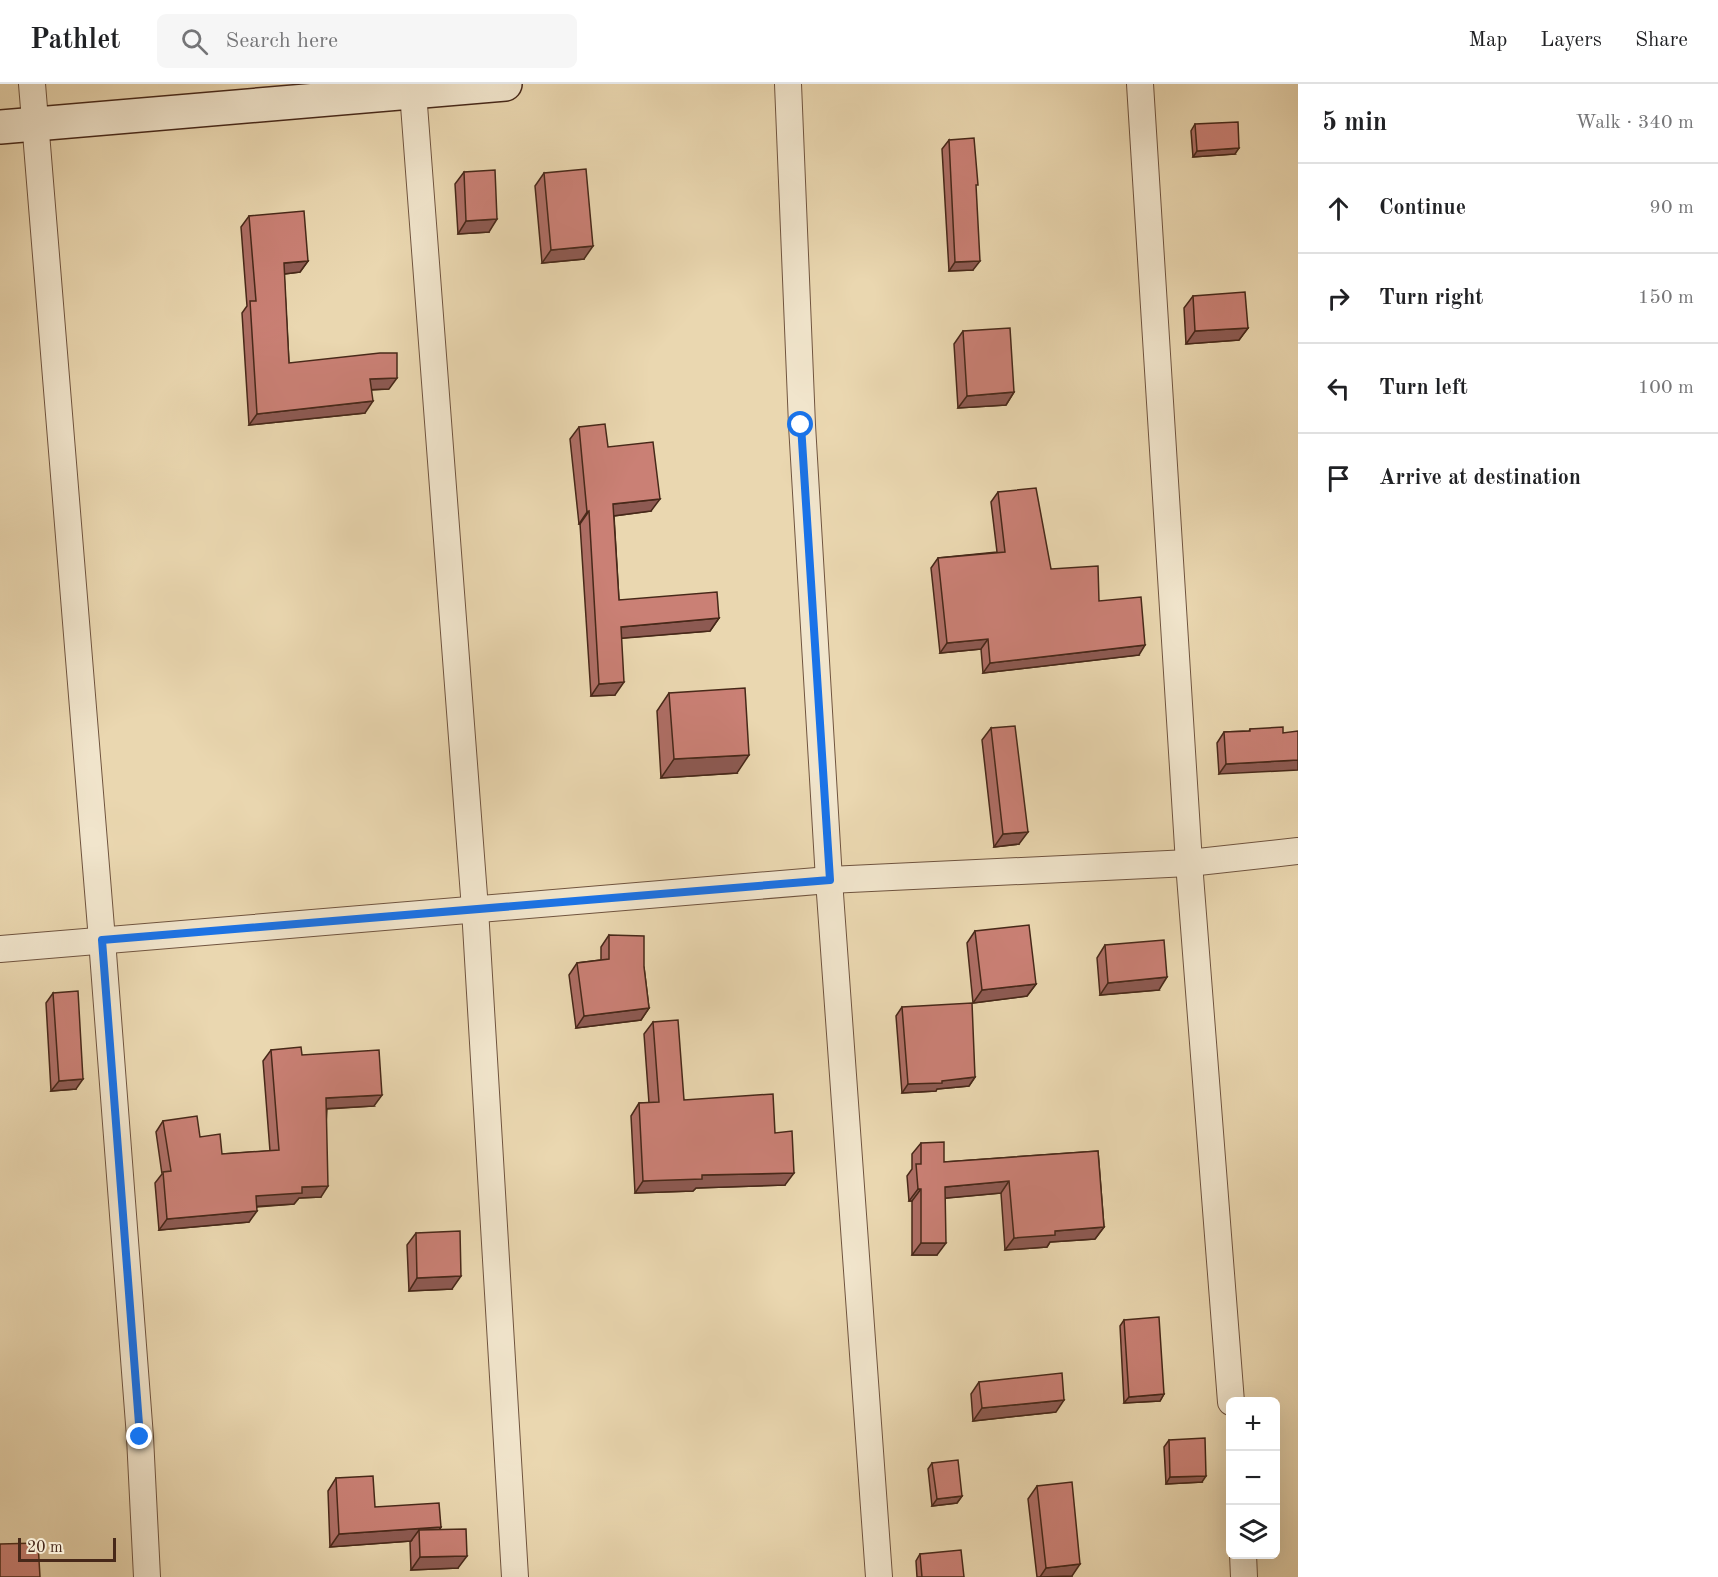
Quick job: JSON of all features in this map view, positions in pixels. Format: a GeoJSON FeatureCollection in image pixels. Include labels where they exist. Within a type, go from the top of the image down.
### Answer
{"type":"FeatureCollection","features":[{"type":"Feature","properties":{"kind":"street"},"geometry":{"type":"LineString","coordinates":[[32,84],[102,940],[140,1437],[147,1577]]}},
{"type":"Feature","properties":{"kind":"street"},"geometry":{"type":"LineString","coordinates":[[0,127],[505,84]]}},
{"type":"Feature","properties":{"kind":"street"},"geometry":{"type":"LineString","coordinates":[[788,84],[801,425],[830,880],[879,1577]]}},
{"type":"Feature","properties":{"kind":"street"},"geometry":{"type":"LineString","coordinates":[[1140,84],[1189,863],[1231,1397]]}},
{"type":"Feature","properties":{"kind":"street"},"geometry":{"type":"LineString","coordinates":[[413,92],[475,909],[515,1577]]}},
{"type":"Feature","properties":{"kind":"street"},"geometry":{"type":"LineString","coordinates":[[0,949],[830,880],[1189,863],[1298,851]]}},
{"type":"Feature","properties":{"kind":"street"},"geometry":{"type":"LineString","coordinates":[[1243,1559],[1244,1577]]}},
{"type":"Feature","properties":{"kind":"building"},"geometry":{"type":"Polygon","coordinates":[[[1238,122],[1239,148],[1197,151],[1195,124],[1238,122]]]}},
{"type":"Feature","properties":{"kind":"building"},"geometry":{"type":"Polygon","coordinates":[[[974,138],[980,261],[955,262],[949,140],[974,138]]]}},
{"type":"Feature","properties":{"kind":"building"},"geometry":{"type":"Polygon","coordinates":[[[586,169],[593,246],[551,250],[544,173],[586,169]]]}},
{"type":"Feature","properties":{"kind":"building"},"geometry":{"type":"Polygon","coordinates":[[[495,170],[497,219],[466,221],[464,172],[495,170]]]}},
{"type":"Feature","properties":{"kind":"building"},"geometry":{"type":"Polygon","coordinates":[[[304,211],[308,261],[284,263],[289,363],[397,353],[397,378],[370,379],[373,401],[257,414],[250,301],[256,301],[249,216],[304,211]]]}},
{"type":"Feature","properties":{"kind":"building"},"geometry":{"type":"Polygon","coordinates":[[[1245,292],[1248,328],[1195,331],[1193,296],[1245,292]]]}},
{"type":"Feature","properties":{"kind":"building"},"geometry":{"type":"Polygon","coordinates":[[[1010,328],[1014,392],[967,396],[963,331],[1010,328]]]}},
{"type":"Feature","properties":{"kind":"building"},"geometry":{"type":"Polygon","coordinates":[[[605,424],[608,447],[653,442],[660,499],[613,504],[619,600],[717,592],[719,618],[621,627],[624,682],[599,684],[589,511],[587,512],[579,427],[605,424]]]}},
{"type":"Feature","properties":{"kind":"building"},"geometry":{"type":"Polygon","coordinates":[[[1036,488],[1051,569],[1098,566],[1099,601],[1141,597],[1145,645],[990,663],[988,639],[947,643],[938,558],[1005,552],[998,492],[1036,488]]]}},
{"type":"Feature","properties":{"kind":"building"},"geometry":{"type":"Polygon","coordinates":[[[745,688],[749,755],[674,759],[669,693],[745,688]]]}},
{"type":"Feature","properties":{"kind":"building"},"geometry":{"type":"Polygon","coordinates":[[[1015,726],[1028,832],[1003,834],[991,728],[1015,726]]]}},
{"type":"Feature","properties":{"kind":"building"},"geometry":{"type":"Polygon","coordinates":[[[1283,727],[1283,733],[1298,731],[1298,760],[1226,764],[1224,732],[1283,727]]]}},
{"type":"Feature","properties":{"kind":"building"},"geometry":{"type":"Polygon","coordinates":[[[1029,925],[1036,984],[982,990],[975,931],[1029,925]]]}},
{"type":"Feature","properties":{"kind":"building"},"geometry":{"type":"Polygon","coordinates":[[[609,935],[644,936],[644,967],[649,1008],[584,1016],[577,963],[609,959],[609,935]]]}},
{"type":"Feature","properties":{"kind":"building"},"geometry":{"type":"Polygon","coordinates":[[[1164,940],[1167,977],[1108,983],[1105,945],[1164,940]]]}},
{"type":"Feature","properties":{"kind":"building"},"geometry":{"type":"Polygon","coordinates":[[[78,991],[83,1079],[59,1081],[53,993],[78,991]]]}},
{"type":"Feature","properties":{"kind":"building"},"geometry":{"type":"Polygon","coordinates":[[[972,1003],[975,1077],[942,1081],[942,1083],[908,1084],[902,1007],[972,1003]]]}},
{"type":"Feature","properties":{"kind":"building"},"geometry":{"type":"Polygon","coordinates":[[[678,1020],[684,1100],[773,1094],[775,1133],[792,1131],[794,1173],[702,1175],[702,1179],[643,1181],[639,1103],[659,1102],[653,1022],[678,1020]]]}},
{"type":"Feature","properties":{"kind":"building"},"geometry":{"type":"Polygon","coordinates":[[[301,1047],[302,1055],[379,1050],[382,1095],[326,1098],[328,1186],[302,1187],[302,1193],[256,1196],[257,1211],[167,1219],[163,1172],[171,1171],[163,1121],[197,1116],[200,1137],[220,1134],[222,1154],[279,1150],[271,1050],[301,1047]]]}},
{"type":"Feature","properties":{"kind":"building"},"geometry":{"type":"Polygon","coordinates":[[[944,1142],[944,1162],[1098,1151],[1104,1227],[1055,1231],[1055,1235],[1014,1238],[1009,1181],[945,1187],[946,1243],[921,1243],[921,1189],[918,1189],[916,1164],[921,1164],[921,1143],[944,1142]]]}},
{"type":"Feature","properties":{"kind":"building"},"geometry":{"type":"Polygon","coordinates":[[[460,1231],[461,1276],[417,1278],[416,1233],[460,1231]]]}},
{"type":"Feature","properties":{"kind":"building"},"geometry":{"type":"Polygon","coordinates":[[[1159,1317],[1164,1394],[1129,1397],[1124,1320],[1159,1317]]]}},
{"type":"Feature","properties":{"kind":"building"},"geometry":{"type":"Polygon","coordinates":[[[1062,1373],[1064,1400],[982,1408],[979,1382],[1062,1373]]]}},
{"type":"Feature","properties":{"kind":"building"},"geometry":{"type":"Polygon","coordinates":[[[1205,1438],[1206,1476],[1170,1477],[1169,1440],[1205,1438]]]}},
{"type":"Feature","properties":{"kind":"building"},"geometry":{"type":"Polygon","coordinates":[[[958,1460],[962,1496],[937,1499],[932,1463],[958,1460]]]}},
{"type":"Feature","properties":{"kind":"building"},"geometry":{"type":"Polygon","coordinates":[[[373,1476],[375,1507],[439,1503],[441,1527],[339,1534],[336,1478],[373,1476]]]}},
{"type":"Feature","properties":{"kind":"building"},"geometry":{"type":"Polygon","coordinates":[[[1072,1482],[1080,1564],[1046,1568],[1037,1486],[1072,1482]]]}},
{"type":"Feature","properties":{"kind":"building"},"geometry":{"type":"Polygon","coordinates":[[[466,1529],[467,1556],[420,1557],[419,1530],[466,1529]]]}},
{"type":"Feature","properties":{"kind":"building"},"geometry":{"type":"Polygon","coordinates":[[[38,1543],[40,1577],[0,1577],[0,1544],[38,1543]]]}},
{"type":"Feature","properties":{"kind":"building"},"geometry":{"type":"Polygon","coordinates":[[[961,1550],[964,1577],[922,1577],[920,1554],[961,1550]]]}},
{"type":"Feature","properties":{"kind":"route"},"geometry":{"type":"LineString","coordinates":[[140,1437],[102,940],[830,880],[801,425]]}}]}
